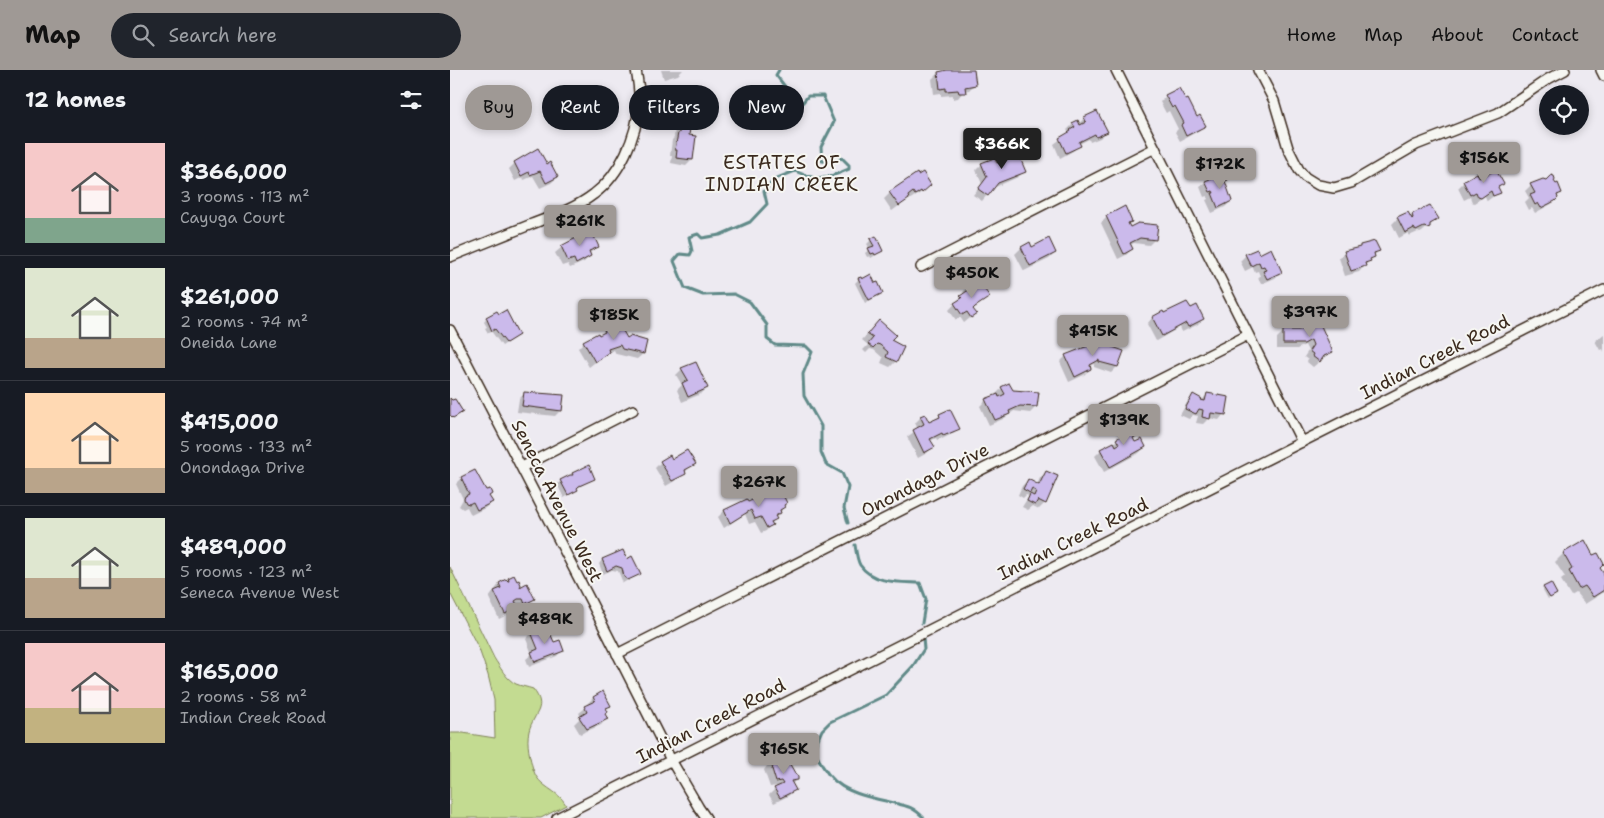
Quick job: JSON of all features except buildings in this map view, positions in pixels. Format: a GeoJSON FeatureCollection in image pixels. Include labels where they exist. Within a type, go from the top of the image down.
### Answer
{"type":"FeatureCollection","features":[{"type":"Feature","properties":{"kind":"street"},"geometry":{"type":"LineString","coordinates":[[450,257],[565,211],[594,195],[602,187],[628,150],[636,127],[640,102],[636,70]]}},
{"type":"Feature","properties":{"kind":"street"},"geometry":{"type":"LineString","coordinates":[[1116,70],[1302,442]]}},
{"type":"Feature","properties":{"kind":"street"},"geometry":{"type":"LineString","coordinates":[[1258,70],[1274,101],[1288,148],[1299,170],[1318,185],[1334,188],[1351,182],[1416,145],[1491,117],[1548,79],[1565,70]]}},
{"type":"Feature","properties":{"kind":"street"},"geometry":{"type":"LineString","coordinates":[[1601,70],[1604,76]]}},
{"type":"Feature","properties":{"kind":"street"},"geometry":{"type":"LineString","coordinates":[[921,267],[1155,148]]}},
{"type":"Feature","properties":{"kind":"street","name":"Indian Creek Road"},"geometry":{"type":"LineString","coordinates":[[557,818],[989,598],[1604,290]]}},
{"type":"Feature","properties":{"kind":"street","name":"Seneca Avenue West"},"geometry":{"type":"LineString","coordinates":[[450,330],[670,760],[706,818]]}},
{"type":"Feature","properties":{"kind":"street","name":"Onondaga Drive"},"geometry":{"type":"LineString","coordinates":[[617,654],[1248,335]]}},
{"type":"Feature","properties":{"kind":"street"},"geometry":{"type":"LineString","coordinates":[[522,468],[633,410]]}},
{"type":"Feature","properties":{"kind":"green space"},"geometry":{"type":"Polygon","coordinates":[[[450,567],[501,669],[512,682],[533,689],[537,695],[540,706],[528,736],[532,765],[539,780],[558,795],[566,805],[541,818],[450,818],[450,733],[495,738],[494,700],[488,675],[479,649],[450,593],[450,567]]]}},
{"type":"Feature","properties":{"kind":"waterway"},"geometry":{"type":"LineString","coordinates":[[779,70],[776,75],[786,88],[779,102],[784,110],[798,108],[808,96],[823,96],[834,122],[821,147],[822,161],[832,162],[842,158],[849,165],[849,169],[822,178],[810,177],[795,171],[775,179],[764,191],[767,204],[750,222],[720,235],[702,238],[698,234],[689,237],[692,251],[690,255],[680,254],[674,261],[685,288],[703,295],[734,294],[750,302],[767,325],[767,339],[775,345],[806,346],[812,352],[803,374],[804,396],[821,426],[821,452],[826,464],[842,473],[848,487],[844,508],[848,523]]}},
{"type":"Feature","properties":{"kind":"waterway"},"geometry":{"type":"LineString","coordinates":[[855,545],[860,565],[872,576],[887,581],[920,583],[926,599],[922,623]]}},
{"type":"Feature","properties":{"kind":"waterway"},"geometry":{"type":"LineString","coordinates":[[923,638],[924,649],[913,666],[886,695],[830,722],[822,730],[814,748],[827,772],[834,781],[843,787],[864,796],[909,807],[924,818]]}},
{"type":"Feature","properties":{"kind":"district","name":"ESTATES OF INDIAN CREEK"},"geometry":{"type":"Point","coordinates":[782,173]}}]}
